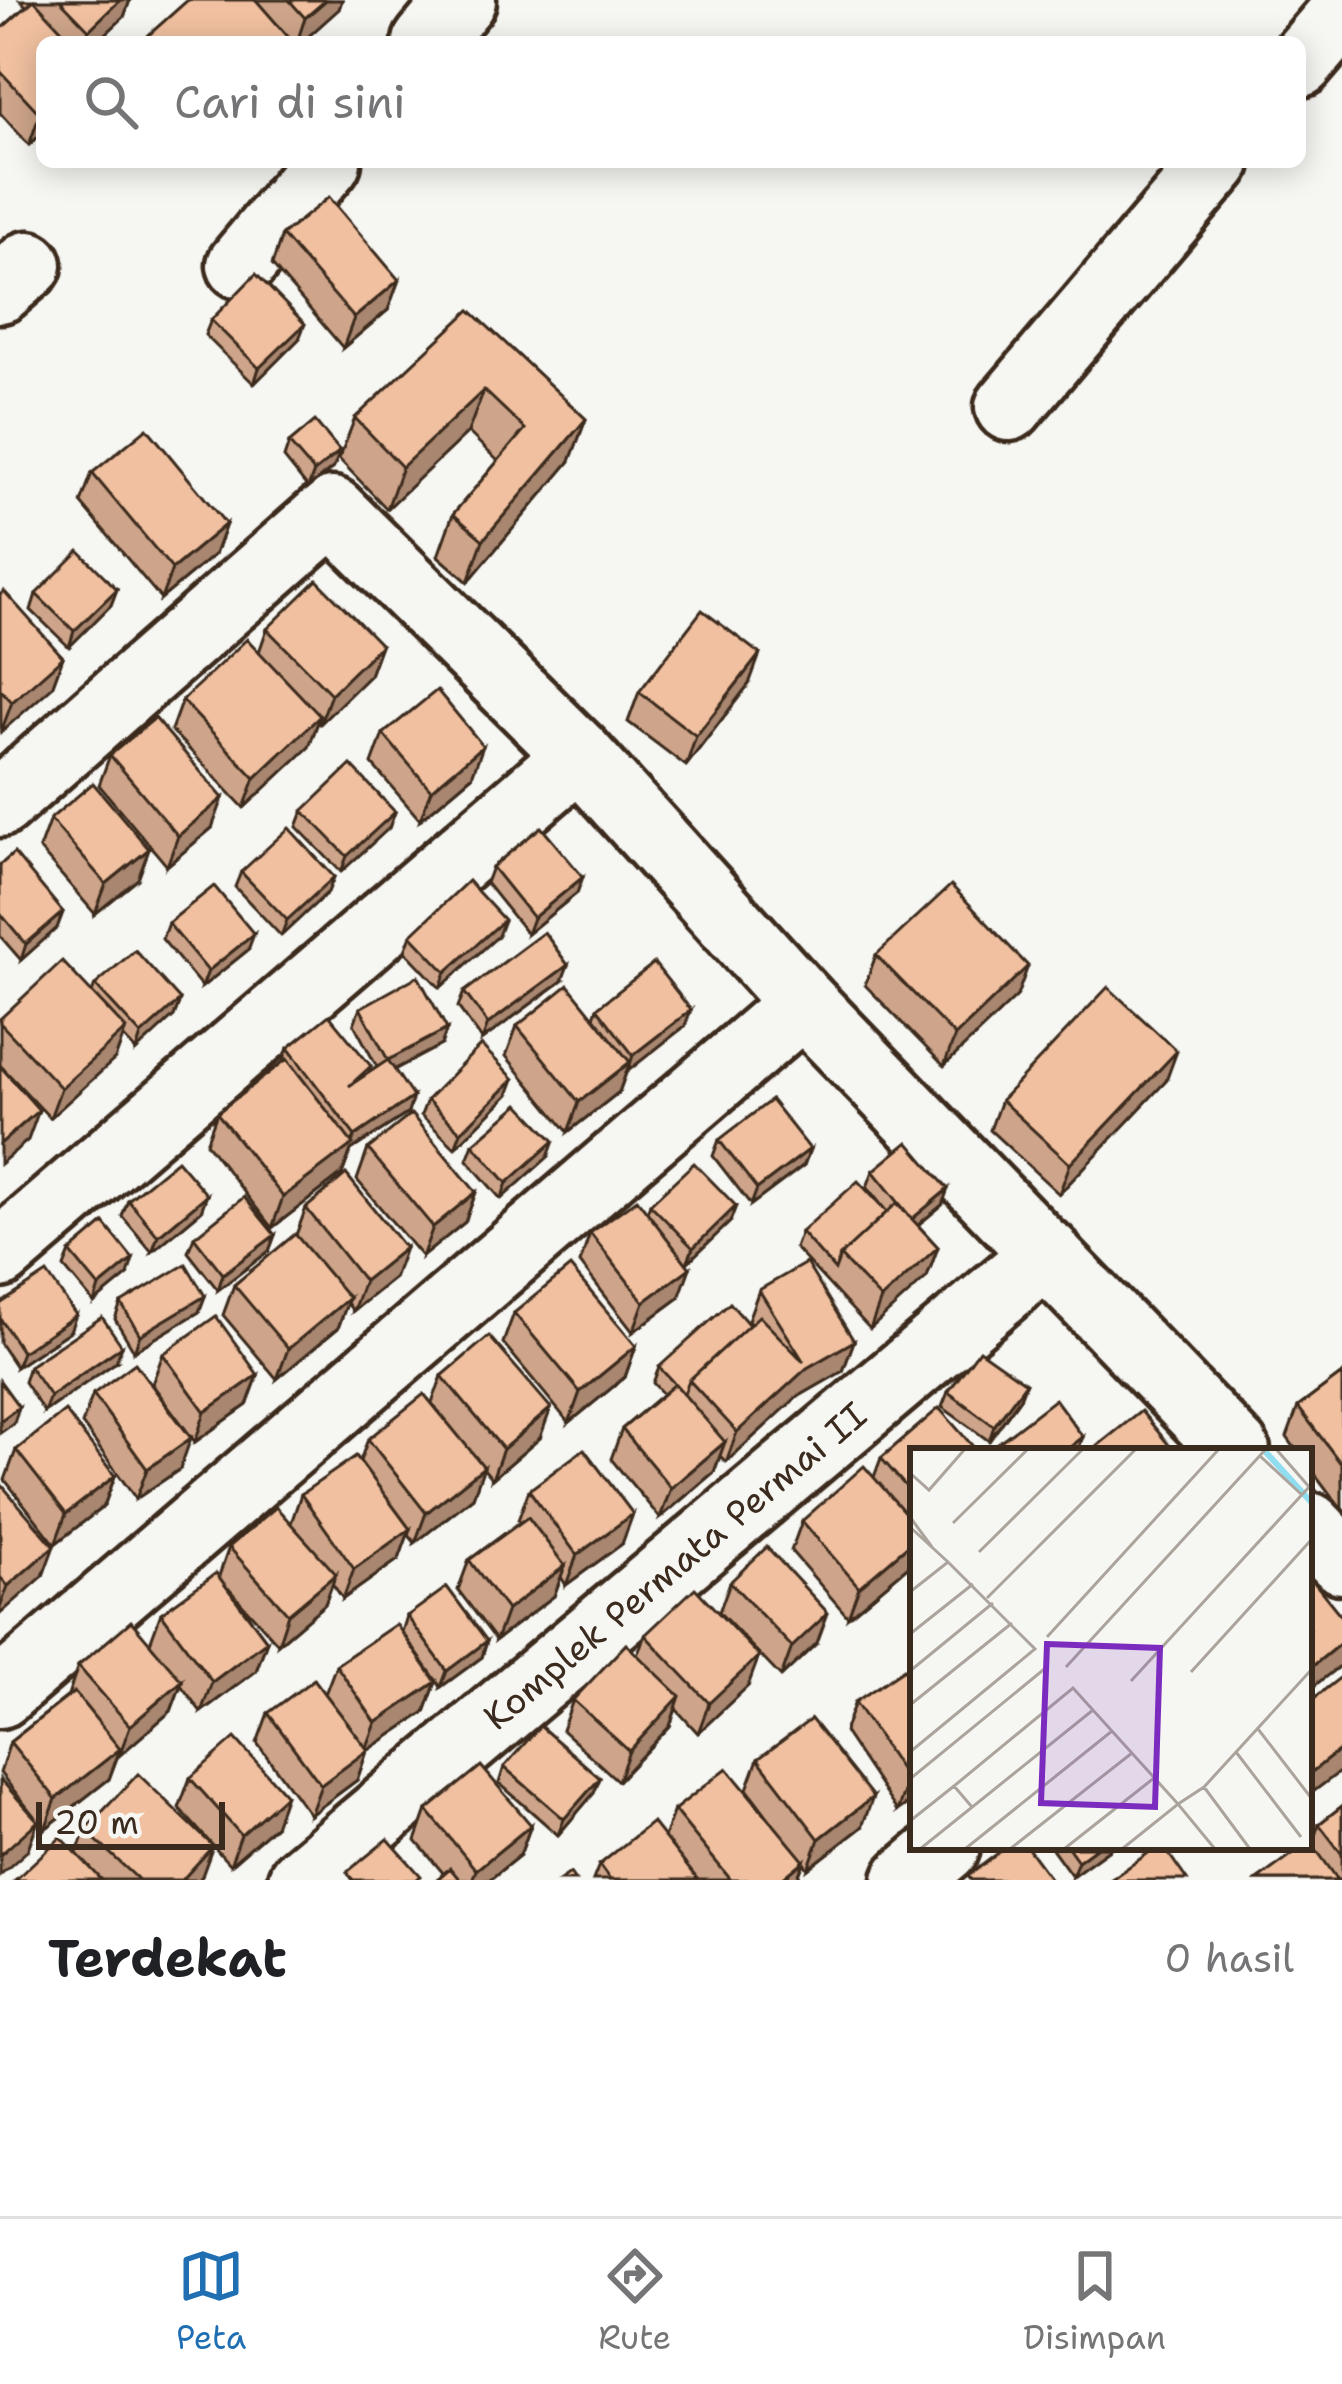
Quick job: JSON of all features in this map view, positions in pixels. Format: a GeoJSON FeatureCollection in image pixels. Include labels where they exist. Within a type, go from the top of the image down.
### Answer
{"type":"FeatureCollection","features":[{"type":"Feature","properties":{"kind":"street"},"geometry":{"type":"LineString","coordinates":[[432,36],[462,0]]}},
{"type":"Feature","properties":{"kind":"street"},"geometry":{"type":"LineString","coordinates":[[1306,56],[1342,14]]}},
{"type":"Feature","properties":{"kind":"street"},"geometry":{"type":"LineString","coordinates":[[241,265],[322,168]]}},
{"type":"Feature","properties":{"kind":"street"},"geometry":{"type":"LineString","coordinates":[[1010,407],[1211,168]]}},
{"type":"Feature","properties":{"kind":"street"},"geometry":{"type":"LineString","coordinates":[[0,803],[332,511],[579,755],[803,1003],[1233,1448]]}},
{"type":"Feature","properties":{"kind":"street"},"geometry":{"type":"LineString","coordinates":[[0,1254],[579,755]]}},
{"type":"Feature","properties":{"kind":"street"},"geometry":{"type":"LineString","coordinates":[[0,1694],[803,1003]]}},
{"type":"Feature","properties":{"kind":"street","name":"Komplek Permata Permai II"},"geometry":{"type":"LineString","coordinates":[[302,1880],[1047,1253]]}},
{"type":"Feature","properties":{"kind":"street"},"geometry":{"type":"LineString","coordinates":[[907,1880],[942,1850]]}},
{"type":"Feature","properties":{"kind":"building"},"geometry":{"type":"Polygon","coordinates":[[[34,0],[67,36],[36,36],[36,110],[0,71],[0,30],[34,0]]]}},
{"type":"Feature","properties":{"kind":"building"},"geometry":{"type":"Polygon","coordinates":[[[60,0],[120,0],[89,30],[60,0]]]}},
{"type":"Feature","properties":{"kind":"building"},"geometry":{"type":"Polygon","coordinates":[[[188,0],[256,0],[288,36],[148,36],[188,0]]]}},
{"type":"Feature","properties":{"kind":"building"},"geometry":{"type":"Polygon","coordinates":[[[289,0],[326,0],[305,18],[289,0]]]}},
{"type":"Feature","properties":{"kind":"building"},"geometry":{"type":"Polygon","coordinates":[[[329,197],[399,280],[354,318],[282,235],[329,197]]]}},
{"type":"Feature","properties":{"kind":"building"},"geometry":{"type":"Polygon","coordinates":[[[256,274],[305,324],[259,368],[211,320],[256,274]]]}},
{"type":"Feature","properties":{"kind":"building"},"geometry":{"type":"Polygon","coordinates":[[[470,310],[586,419],[483,540],[453,514],[525,429],[484,390],[402,467],[355,418],[470,310]]]}},
{"type":"Feature","properties":{"kind":"building"},"geometry":{"type":"Polygon","coordinates":[[[315,421],[340,451],[314,472],[289,443],[315,421]]]}},
{"type":"Feature","properties":{"kind":"building"},"geometry":{"type":"Polygon","coordinates":[[[147,428],[226,524],[172,569],[92,473],[147,428]]]}},
{"type":"Feature","properties":{"kind":"building"},"geometry":{"type":"Polygon","coordinates":[[[79,551],[117,589],[74,631],[36,594],[79,551]]]}},
{"type":"Feature","properties":{"kind":"building"},"geometry":{"type":"Polygon","coordinates":[[[317,580],[381,645],[331,694],[267,629],[317,580]]]}},
{"type":"Feature","properties":{"kind":"building"},"geometry":{"type":"Polygon","coordinates":[[[4,591],[63,657],[12,702],[0,689],[0,595],[4,591]]]}},
{"type":"Feature","properties":{"kind":"building"},"geometry":{"type":"Polygon","coordinates":[[[702,610],[760,654],[696,736],[639,692],[702,610]]]}},
{"type":"Feature","properties":{"kind":"building"},"geometry":{"type":"Polygon","coordinates":[[[247,639],[320,716],[255,778],[182,700],[247,639]]]}},
{"type":"Feature","properties":{"kind":"building"},"geometry":{"type":"Polygon","coordinates":[[[437,690],[483,746],[431,790],[383,734],[437,690]]]}},
{"type":"Feature","properties":{"kind":"building"},"geometry":{"type":"Polygon","coordinates":[[[155,718],[223,798],[178,836],[110,755],[155,718]]]}},
{"type":"Feature","properties":{"kind":"building"},"geometry":{"type":"Polygon","coordinates":[[[351,765],[395,812],[347,856],[303,811],[351,765]]]}},
{"type":"Feature","properties":{"kind":"building"},"geometry":{"type":"Polygon","coordinates":[[[93,783],[149,849],[106,884],[50,819],[93,783]]]}},
{"type":"Feature","properties":{"kind":"building"},"geometry":{"type":"Polygon","coordinates":[[[541,827],[583,877],[533,918],[492,867],[541,827]]]}},
{"type":"Feature","properties":{"kind":"building"},"geometry":{"type":"Polygon","coordinates":[[[289,828],[334,877],[287,920],[241,872],[289,828]]]}},
{"type":"Feature","properties":{"kind":"building"},"geometry":{"type":"Polygon","coordinates":[[[14,853],[63,912],[26,944],[0,913],[0,865],[14,853]]]}},
{"type":"Feature","properties":{"kind":"building"},"geometry":{"type":"Polygon","coordinates":[[[468,881],[504,920],[446,972],[411,935],[468,881]]]}},
{"type":"Feature","properties":{"kind":"building"},"geometry":{"type":"Polygon","coordinates":[[[951,885],[1028,966],[955,1036],[876,955],[951,885]]]}},
{"type":"Feature","properties":{"kind":"building"},"geometry":{"type":"Polygon","coordinates":[[[214,886],[254,934],[208,971],[168,923],[214,886]]]}},
{"type":"Feature","properties":{"kind":"building"},"geometry":{"type":"Polygon","coordinates":[[[544,932],[568,965],[488,1024],[464,992],[544,932]]]}},
{"type":"Feature","properties":{"kind":"building"},"geometry":{"type":"Polygon","coordinates":[[[135,950],[180,1000],[141,1035],[95,985],[135,950]]]}},
{"type":"Feature","properties":{"kind":"building"},"geometry":{"type":"Polygon","coordinates":[[[62,961],[126,1029],[61,1088],[0,1019],[62,961]]]}},
{"type":"Feature","properties":{"kind":"building"},"geometry":{"type":"Polygon","coordinates":[[[654,963],[691,1010],[633,1055],[597,1008],[654,963]]]}},
{"type":"Feature","properties":{"kind":"building"},"geometry":{"type":"Polygon","coordinates":[[[418,976],[447,1029],[388,1060],[360,1008],[418,976]]]}},
{"type":"Feature","properties":{"kind":"building"},"geometry":{"type":"Polygon","coordinates":[[[568,985],[630,1062],[579,1102],[517,1026],[568,985]]]}},
{"type":"Feature","properties":{"kind":"building"},"geometry":{"type":"Polygon","coordinates":[[[1108,987],[1177,1051],[1070,1164],[1001,1100],[1108,987]]]}},
{"type":"Feature","properties":{"kind":"building"},"geometry":{"type":"Polygon","coordinates":[[[329,1015],[371,1066],[349,1086],[388,1060],[413,1097],[355,1136],[288,1048],[329,1015]]]}},
{"type":"Feature","properties":{"kind":"building"},"geometry":{"type":"Polygon","coordinates":[[[481,1045],[514,1079],[461,1132],[427,1100],[481,1045]]]}},
{"type":"Feature","properties":{"kind":"building"},"geometry":{"type":"Polygon","coordinates":[[[287,1059],[353,1144],[283,1197],[217,1113],[287,1059]]]}},
{"type":"Feature","properties":{"kind":"building"},"geometry":{"type":"Polygon","coordinates":[[[0,1066],[39,1110],[0,1144],[0,1066]]]}},
{"type":"Feature","properties":{"kind":"building"},"geometry":{"type":"Polygon","coordinates":[[[771,1100],[810,1149],[757,1189],[719,1140],[771,1100]]]}},
{"type":"Feature","properties":{"kind":"building"},"geometry":{"type":"Polygon","coordinates":[[[519,1104],[554,1141],[507,1183],[473,1144],[519,1104]]]}},
{"type":"Feature","properties":{"kind":"building"},"geometry":{"type":"Polygon","coordinates":[[[411,1114],[476,1192],[433,1227],[368,1149],[411,1114]]]}},
{"type":"Feature","properties":{"kind":"building"},"geometry":{"type":"Polygon","coordinates":[[[908,1142],[948,1189],[912,1219],[873,1171],[908,1142]]]}},
{"type":"Feature","properties":{"kind":"building"},"geometry":{"type":"Polygon","coordinates":[[[177,1160],[207,1195],[158,1236],[128,1200],[177,1160]]]}},
{"type":"Feature","properties":{"kind":"building"},"geometry":{"type":"Polygon","coordinates":[[[694,1163],[736,1206],[693,1248],[650,1204],[694,1163]]]}},
{"type":"Feature","properties":{"kind":"building"},"geometry":{"type":"Polygon","coordinates":[[[346,1174],[405,1248],[364,1281],[306,1208],[346,1174]]]}},
{"type":"Feature","properties":{"kind":"building"},"geometry":{"type":"Polygon","coordinates":[[[858,1181],[887,1212],[840,1256],[835,1270],[801,1232],[858,1181]]]}},
{"type":"Feature","properties":{"kind":"building"},"geometry":{"type":"Polygon","coordinates":[[[244,1197],[275,1235],[223,1274],[194,1237],[244,1197]]]}},
{"type":"Feature","properties":{"kind":"building"},"geometry":{"type":"Polygon","coordinates":[[[637,1199],[690,1268],[644,1302],[590,1233],[637,1199]]]}},
{"type":"Feature","properties":{"kind":"building"},"geometry":{"type":"Polygon","coordinates":[[[897,1203],[938,1247],[881,1299],[840,1256],[897,1203]]]}},
{"type":"Feature","properties":{"kind":"building"},"geometry":{"type":"Polygon","coordinates":[[[104,1223],[133,1259],[99,1287],[70,1252],[104,1223]]]}},
{"type":"Feature","properties":{"kind":"building"},"geometry":{"type":"Polygon","coordinates":[[[295,1234],[349,1298],[288,1349],[234,1285],[295,1234]]]}},
{"type":"Feature","properties":{"kind":"building"},"geometry":{"type":"Polygon","coordinates":[[[806,1263],[854,1341],[807,1368],[737,1432],[689,1380],[759,1316],[804,1362],[759,1290],[806,1263]]]}},
{"type":"Feature","properties":{"kind":"building"},"geometry":{"type":"Polygon","coordinates":[[[186,1264],[205,1296],[140,1335],[121,1303],[186,1264]]]}},
{"type":"Feature","properties":{"kind":"building"},"geometry":{"type":"Polygon","coordinates":[[[570,1267],[636,1346],[580,1392],[514,1313],[570,1267]]]}},
{"type":"Feature","properties":{"kind":"building"},"geometry":{"type":"Polygon","coordinates":[[[47,1273],[76,1315],[22,1352],[0,1318],[0,1304],[47,1273]]]}},
{"type":"Feature","properties":{"kind":"building"},"geometry":{"type":"Polygon","coordinates":[[[730,1303],[749,1325],[689,1380],[684,1394],[659,1367],[730,1303]]]}},
{"type":"Feature","properties":{"kind":"building"},"geometry":{"type":"Polygon","coordinates":[[[216,1316],[258,1375],[205,1412],[163,1354],[216,1316]]]}},
{"type":"Feature","properties":{"kind":"building"},"geometry":{"type":"Polygon","coordinates":[[[102,1317],[122,1346],[50,1396],[29,1366],[102,1317]]]}},
{"type":"Feature","properties":{"kind":"building"},"geometry":{"type":"Polygon","coordinates":[[[489,1336],[551,1408],[503,1449],[442,1376],[489,1336]]]}},
{"type":"Feature","properties":{"kind":"building"},"geometry":{"type":"Polygon","coordinates":[[[979,1350],[1026,1383],[994,1426],[948,1392],[979,1350]]]}},
{"type":"Feature","properties":{"kind":"building"},"geometry":{"type":"Polygon","coordinates":[[[135,1363],[191,1438],[147,1469],[93,1394],[135,1363]]]}},
{"type":"Feature","properties":{"kind":"building"},"geometry":{"type":"Polygon","coordinates":[[[1342,1374],[1342,1465],[1298,1407],[1342,1374]]]}},
{"type":"Feature","properties":{"kind":"building"},"geometry":{"type":"Polygon","coordinates":[[[0,1381],[19,1407],[0,1421],[0,1381]]]}},
{"type":"Feature","properties":{"kind":"building"},"geometry":{"type":"Polygon","coordinates":[[[675,1384],[725,1442],[671,1488],[622,1429],[675,1384]]]}},
{"type":"Feature","properties":{"kind":"building"},"geometry":{"type":"Polygon","coordinates":[[[424,1394],[484,1467],[426,1513],[368,1439],[424,1394]]]}},
{"type":"Feature","properties":{"kind":"building"},"geometry":{"type":"Polygon","coordinates":[[[1055,1399],[1083,1437],[1069,1448],[994,1446],[1055,1399]]]}},
{"type":"Feature","properties":{"kind":"building"},"geometry":{"type":"Polygon","coordinates":[[[939,1408],[974,1448],[910,1448],[910,1492],[881,1458],[939,1408]]]}},
{"type":"Feature","properties":{"kind":"building"},"geometry":{"type":"Polygon","coordinates":[[[65,1411],[115,1476],[66,1514],[16,1450],[65,1411]]]}},
{"type":"Feature","properties":{"kind":"building"},"geometry":{"type":"Polygon","coordinates":[[[1141,1411],[1172,1448],[1095,1448],[1141,1411]]]}},
{"type":"Feature","properties":{"kind":"building"},"geometry":{"type":"Polygon","coordinates":[[[584,1449],[633,1514],[577,1555],[529,1490],[584,1449]]]}},
{"type":"Feature","properties":{"kind":"building"},"geometry":{"type":"Polygon","coordinates":[[[356,1456],[410,1529],[354,1569],[301,1494],[356,1456]]]}},
{"type":"Feature","properties":{"kind":"building"},"geometry":{"type":"Polygon","coordinates":[[[864,1466],[910,1519],[910,1544],[859,1587],[802,1521],[864,1466]]]}},
{"type":"Feature","properties":{"kind":"building"},"geometry":{"type":"Polygon","coordinates":[[[0,1483],[54,1546],[8,1586],[0,1577],[0,1483]]]}},
{"type":"Feature","properties":{"kind":"building"},"geometry":{"type":"Polygon","coordinates":[[[276,1507],[336,1574],[288,1614],[229,1547],[276,1507]]]}},
{"type":"Feature","properties":{"kind":"building"},"geometry":{"type":"Polygon","coordinates":[[[528,1517],[565,1566],[507,1610],[469,1560],[528,1517]]]}},
{"type":"Feature","properties":{"kind":"building"},"geometry":{"type":"Polygon","coordinates":[[[767,1547],[828,1613],[792,1647],[730,1582],[767,1547]]]}},
{"type":"Feature","properties":{"kind":"building"},"geometry":{"type":"Polygon","coordinates":[[[216,1573],[267,1641],[212,1682],[161,1613],[216,1573]]]}},
{"type":"Feature","properties":{"kind":"building"},"geometry":{"type":"Polygon","coordinates":[[[1312,1580],[1342,1617],[1342,1642],[1312,1667],[1312,1580]]]}},
{"type":"Feature","properties":{"kind":"building"},"geometry":{"type":"Polygon","coordinates":[[[447,1587],[487,1641],[447,1671],[407,1616],[447,1587]]]}},
{"type":"Feature","properties":{"kind":"building"},"geometry":{"type":"Polygon","coordinates":[[[695,1588],[759,1656],[709,1703],[645,1635],[695,1588]]]}},
{"type":"Feature","properties":{"kind":"building"},"geometry":{"type":"Polygon","coordinates":[[[131,1621],[182,1681],[130,1726],[78,1666],[131,1621]]]}},
{"type":"Feature","properties":{"kind":"building"},"geometry":{"type":"Polygon","coordinates":[[[396,1624],[436,1682],[376,1723],[336,1665],[396,1624]]]}},
{"type":"Feature","properties":{"kind":"building"},"geometry":{"type":"Polygon","coordinates":[[[626,1644],[680,1696],[629,1751],[573,1700],[626,1644]]]}},
{"type":"Feature","properties":{"kind":"building"},"geometry":{"type":"Polygon","coordinates":[[[904,1669],[910,1678],[910,1780],[908,1781],[855,1702],[904,1669]]]}},
{"type":"Feature","properties":{"kind":"building"},"geometry":{"type":"Polygon","coordinates":[[[1342,1676],[1342,1748],[1312,1772],[1312,1700],[1342,1676]]]}},
{"type":"Feature","properties":{"kind":"building"},"geometry":{"type":"Polygon","coordinates":[[[314,1679],[368,1750],[321,1785],[268,1713],[314,1679]]]}},
{"type":"Feature","properties":{"kind":"building"},"geometry":{"type":"Polygon","coordinates":[[[74,1692],[120,1749],[56,1799],[10,1742],[74,1692]]]}},
{"type":"Feature","properties":{"kind":"building"},"geometry":{"type":"Polygon","coordinates":[[[811,1719],[873,1797],[819,1839],[758,1759],[811,1719]]]}},
{"type":"Feature","properties":{"kind":"building"},"geometry":{"type":"Polygon","coordinates":[[[540,1726],[600,1778],[564,1819],[504,1767],[540,1726]]]}},
{"type":"Feature","properties":{"kind":"building"},"geometry":{"type":"Polygon","coordinates":[[[235,1738],[286,1795],[241,1835],[190,1778],[235,1738]]]}},
{"type":"Feature","properties":{"kind":"building"},"geometry":{"type":"Polygon","coordinates":[[[481,1766],[531,1825],[476,1870],[427,1810],[481,1766]]]}},
{"type":"Feature","properties":{"kind":"building"},"geometry":{"type":"Polygon","coordinates":[[[727,1768],[804,1861],[781,1880],[731,1880],[674,1810],[727,1768]]]}},
{"type":"Feature","properties":{"kind":"building"},"geometry":{"type":"Polygon","coordinates":[[[138,1774],[213,1846],[182,1880],[139,1880],[85,1830],[138,1774]]]}},
{"type":"Feature","properties":{"kind":"building"},"geometry":{"type":"Polygon","coordinates":[[[0,1779],[38,1821],[0,1855],[0,1779]]]}},
{"type":"Feature","properties":{"kind":"building"},"geometry":{"type":"Polygon","coordinates":[[[1342,1806],[1342,1854],[1319,1824],[1342,1806]]]}},
{"type":"Feature","properties":{"kind":"building"},"geometry":{"type":"Polygon","coordinates":[[[652,1822],[698,1880],[610,1880],[599,1865],[652,1822]]]}},
{"type":"Feature","properties":{"kind":"building"},"geometry":{"type":"Polygon","coordinates":[[[61,1837],[102,1880],[15,1880],[61,1837]]]}},
{"type":"Feature","properties":{"kind":"building"},"geometry":{"type":"Polygon","coordinates":[[[388,1839],[421,1876],[416,1880],[353,1880],[347,1872],[388,1839]]]}},
{"type":"Feature","properties":{"kind":"building"},"geometry":{"type":"Polygon","coordinates":[[[1312,1844],[1338,1880],[1257,1880],[1298,1850],[1312,1850],[1312,1844]]]}},
{"type":"Feature","properties":{"kind":"building"},"geometry":{"type":"Polygon","coordinates":[[[1002,1850],[1029,1850],[1050,1878],[971,1880],[968,1876],[1002,1850]]]}},
{"type":"Feature","properties":{"kind":"building"},"geometry":{"type":"Polygon","coordinates":[[[1070,1850],[1093,1850],[1078,1861],[1070,1850]]]}},
{"type":"Feature","properties":{"kind":"building"},"geometry":{"type":"Polygon","coordinates":[[[1153,1850],[1166,1850],[1187,1880],[1110,1880],[1153,1850]]]}},
{"type":"Feature","properties":{"kind":"building"},"geometry":{"type":"Polygon","coordinates":[[[450,1868],[460,1880],[436,1880],[450,1868]]]}}]}
